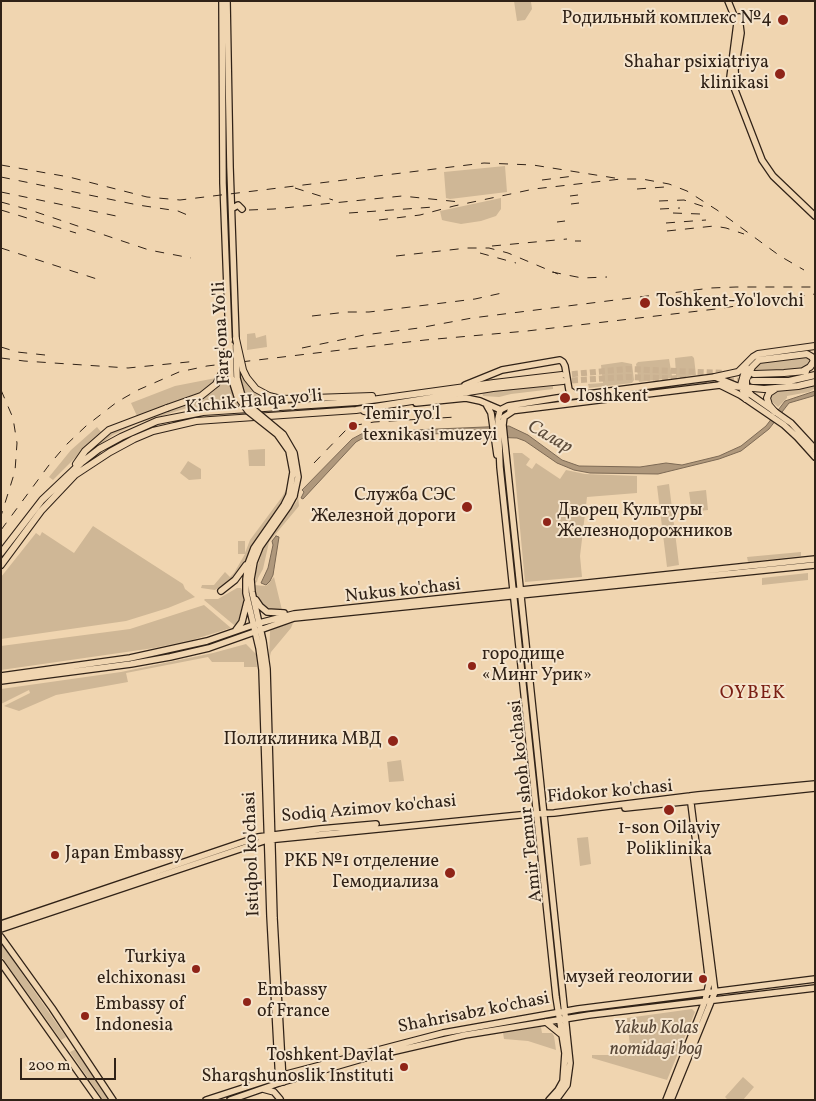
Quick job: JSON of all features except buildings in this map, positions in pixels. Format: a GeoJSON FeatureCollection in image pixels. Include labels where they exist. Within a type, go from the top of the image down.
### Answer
{"type":"FeatureCollection","features":[{"type":"Feature","properties":{"kind":"highway"},"geometry":{"type":"LineString","coordinates":[[233,339],[243,370],[249,381],[268,396],[281,399],[355,399],[356,410],[376,413]]}},
{"type":"Feature","properties":{"kind":"highway"},"geometry":{"type":"LineString","coordinates":[[70,472],[85,451],[109,430],[201,396],[216,384],[223,371],[233,339]]}},
{"type":"Feature","properties":{"kind":"highway"},"geometry":{"type":"LineString","coordinates":[[715,377],[738,372],[758,354],[815,346]]}},
{"type":"Feature","properties":{"kind":"highway"},"geometry":{"type":"LineString","coordinates":[[746,392],[748,374],[759,360],[807,354],[814,361],[811,366],[803,371]]}},
{"type":"Feature","properties":{"kind":"highway"},"geometry":{"type":"LineString","coordinates":[[746,392],[742,375],[747,364]]}},
{"type":"Feature","properties":{"kind":"highway"},"geometry":{"type":"LineString","coordinates":[[754,374],[803,371],[815,368]]}},
{"type":"Feature","properties":{"kind":"highway"},"geometry":{"type":"LineString","coordinates":[[753,382],[789,381],[815,375]]}},
{"type":"Feature","properties":{"kind":"highway","name":"Kichik Halqa yo'li"},"geometry":{"type":"LineString","coordinates":[[1,553],[34,509],[70,472],[92,454],[145,425],[169,418],[203,412],[401,396],[457,388],[563,378],[356,410],[196,421],[162,428],[134,438],[95,461],[67,482],[41,511],[1,565]]}},
{"type":"Feature","properties":{"kind":"highway"},"geometry":{"type":"LineString","coordinates":[[721,382],[746,392],[815,382]]}},
{"type":"Feature","properties":{"kind":"highway"},"geometry":{"type":"LineString","coordinates":[[776,416],[769,404],[768,396],[772,390],[783,387]]}},
{"type":"Feature","properties":{"kind":"main road","name":"Farg'ona Yo'li"},"geometry":{"type":"LineString","coordinates":[[222,1],[222,215],[236,378],[242,396],[253,409],[283,434],[294,453],[298,477],[288,507],[257,553],[252,572],[250,595]]}},
{"type":"Feature","properties":{"kind":"main road","name":"Farg'ona Yo'li"},"geometry":{"type":"LineString","coordinates":[[227,1],[230,159],[233,208],[233,339]]}},
{"type":"Feature","properties":{"kind":"main road"},"geometry":{"type":"LineString","coordinates":[[728,1],[737,23],[730,77],[758,147],[769,172],[815,216]]}},
{"type":"Feature","properties":{"kind":"main road"},"geometry":{"type":"LineString","coordinates":[[732,1],[739,15],[741,29],[735,79],[758,147],[773,172],[815,211]]}},
{"type":"Feature","properties":{"kind":"main road"},"geometry":{"type":"LineString","coordinates":[[233,208],[238,205],[242,208]]}},
{"type":"Feature","properties":{"kind":"main road"},"geometry":{"type":"LineString","coordinates":[[457,388],[502,370],[560,360],[565,365],[568,390],[576,395]]}},
{"type":"Feature","properties":{"kind":"main road"},"geometry":{"type":"LineString","coordinates":[[500,410],[508,406],[576,395],[715,377],[721,382],[746,392],[776,416],[815,457]]}},
{"type":"Feature","properties":{"kind":"main road"},"geometry":{"type":"LineString","coordinates":[[401,404],[461,398],[473,399],[500,410],[513,411],[721,382]]}},
{"type":"Feature","properties":{"kind":"main road","name":"Amir Temur shoh ko'chasi"},"geometry":{"type":"LineString","coordinates":[[484,403],[497,423],[500,467],[506,492]]}},
{"type":"Feature","properties":{"kind":"main road","name":"Amir Temur shoh ko'chasi"},"geometry":{"type":"LineString","coordinates":[[500,410],[497,423],[522,637],[561,1012],[570,1062],[566,1088],[556,1100]]}},
{"type":"Feature","properties":{"kind":"main road"},"geometry":{"type":"LineString","coordinates":[[497,423],[505,415],[513,411]]}},
{"type":"Feature","properties":{"kind":"main road"},"geometry":{"type":"LineString","coordinates":[[776,416],[796,428],[815,449]]}},
{"type":"Feature","properties":{"kind":"main road","name":"Farg'ona Yo'li"},"geometry":{"type":"LineString","coordinates":[[257,627],[246,579],[249,559],[256,544],[292,495]]}},
{"type":"Feature","properties":{"kind":"main road"},"geometry":{"type":"LineString","coordinates":[[221,591],[238,576],[249,559]]}},
{"type":"Feature","properties":{"kind":"main road","name":"Nukus ko'chasi"},"geometry":{"type":"LineString","coordinates":[[1,676],[22,676],[131,664],[209,648],[237,634],[294,614],[663,578],[815,559]]}},
{"type":"Feature","properties":{"kind":"main road","name":"Nukus ko'chasi"},"geometry":{"type":"LineString","coordinates":[[663,578],[815,566]]}},
{"type":"Feature","properties":{"kind":"main road","name":"Nukus ko'chasi"},"geometry":{"type":"LineString","coordinates":[[257,627],[294,618],[517,593]]}},
{"type":"Feature","properties":{"kind":"main road"},"geometry":{"type":"LineString","coordinates":[[250,595],[266,611],[294,614]]}},
{"type":"Feature","properties":{"kind":"main road"},"geometry":{"type":"LineString","coordinates":[[250,595],[237,634],[250,637],[262,649]]}},
{"type":"Feature","properties":{"kind":"main road"},"geometry":{"type":"LineString","coordinates":[[262,649],[267,633],[277,622]]}},
{"type":"Feature","properties":{"kind":"main road","name":"Istiqbol ko'chasi"},"geometry":{"type":"LineString","coordinates":[[257,627],[262,649],[270,837],[270,916],[281,1082]]}},
{"type":"Feature","properties":{"kind":"main road","name":"Nukus ko'chasi"},"geometry":{"type":"LineString","coordinates":[[1,682],[22,676]]}},
{"type":"Feature","properties":{"kind":"main road","name":"Fidokor ko'chasi"},"geometry":{"type":"LineString","coordinates":[[689,799],[815,784]]}},
{"type":"Feature","properties":{"kind":"main road","name":"Fidokor ko'chasi"},"geometry":{"type":"LineString","coordinates":[[540,813],[815,788]]}},
{"type":"Feature","properties":{"kind":"main road"},"geometry":{"type":"LineString","coordinates":[[666,1100],[700,1013],[715,992],[689,799]]}},
{"type":"Feature","properties":{"kind":"main road"},"geometry":{"type":"LineString","coordinates":[[671,1100],[708,1000],[709,983],[689,799]]}},
{"type":"Feature","properties":{"kind":"main road","name":"Sodiq Azimov ko'chasi"},"geometry":{"type":"LineString","coordinates":[[1,924],[270,837],[431,821],[540,813]]}},
{"type":"Feature","properties":{"kind":"main road","name":"Sodiq Azimov ko'chasi"},"geometry":{"type":"LineString","coordinates":[[1,929],[206,857]]}},
{"type":"Feature","properties":{"kind":"main road"},"geometry":{"type":"LineString","coordinates":[[1,937],[113,1100]]}},
{"type":"Feature","properties":{"kind":"main road"},"geometry":{"type":"LineString","coordinates":[[1,963],[98,1100]]}},
{"type":"Feature","properties":{"kind":"main road","name":"Shahrisabz ko'chasi"},"geometry":{"type":"LineString","coordinates":[[206,1100],[281,1075],[427,1036],[561,1012],[815,979]]}},
{"type":"Feature","properties":{"kind":"main road","name":"Shahrisabz ko'chasi"},"geometry":{"type":"LineString","coordinates":[[230,1100],[281,1082],[365,1058],[465,1035],[562,1019],[815,988]]}},
{"type":"Feature","properties":{"kind":"main road"},"geometry":{"type":"LineString","coordinates":[[695,1002],[699,1007],[700,1013]]}},
{"type":"Feature","properties":{"kind":"main road","name":"Amir Temur shoh ko'chasi"},"geometry":{"type":"LineString","coordinates":[[549,1100],[559,1088],[564,1074],[562,1019]]}},
{"type":"Feature","properties":{"kind":"main road"},"geometry":{"type":"LineString","coordinates":[[546,1022],[558,1030],[563,1037]]}},
{"type":"Feature","properties":{"kind":"main road"},"geometry":{"type":"LineString","coordinates":[[63,1050],[74,1042]]}},
{"type":"Feature","properties":{"kind":"main road"},"geometry":{"type":"LineString","coordinates":[[263,1089],[274,1092],[280,1099]]}},
{"type":"Feature","properties":{"kind":"green space"},"geometry":{"type":"Polygon","coordinates":[[[514,1],[531,2],[532,9],[525,20],[517,21],[514,1]]]}},
{"type":"Feature","properties":{"kind":"green space"},"geometry":{"type":"Polygon","coordinates":[[[505,166],[507,192],[446,198],[444,172],[505,166]]]}},
{"type":"Feature","properties":{"kind":"green space"},"geometry":{"type":"Polygon","coordinates":[[[501,198],[501,209],[496,216],[481,221],[461,224],[442,220],[440,211],[501,198]]]}},
{"type":"Feature","properties":{"kind":"green space"},"geometry":{"type":"Polygon","coordinates":[[[255,333],[256,338],[266,335],[267,347],[247,350],[247,334],[255,333]]]}},
{"type":"Feature","properties":{"kind":"green space"},"geometry":{"type":"Polygon","coordinates":[[[692,356],[694,358],[696,375],[639,382],[636,364],[638,362],[669,359],[672,376],[676,375],[675,358],[692,356]]]}},
{"type":"Feature","properties":{"kind":"green space"},"geometry":{"type":"Polygon","coordinates":[[[810,358],[811,363],[802,369],[754,370],[760,362],[810,358]]]}},
{"type":"Feature","properties":{"kind":"green space"},"geometry":{"type":"Polygon","coordinates":[[[622,362],[632,364],[634,380],[632,383],[589,388],[588,384],[603,383],[601,365],[622,362]]]}},
{"type":"Feature","properties":{"kind":"green space"},"geometry":{"type":"Polygon","coordinates":[[[226,373],[241,373],[249,386],[260,395],[253,405],[187,408],[136,424],[113,435],[86,453],[109,432],[207,396],[216,389],[226,373]]]}},
{"type":"Feature","properties":{"kind":"green space"},"geometry":{"type":"Polygon","coordinates":[[[216,378],[209,387],[201,392],[137,416],[131,403],[175,386],[216,378]]]}},
{"type":"Feature","properties":{"kind":"green space"},"geometry":{"type":"Polygon","coordinates":[[[815,385],[815,388],[809,392],[787,396],[778,407],[771,401],[770,395],[776,391],[815,385]]]}},
{"type":"Feature","properties":{"kind":"green space"},"geometry":{"type":"Polygon","coordinates":[[[553,386],[553,389],[499,397],[483,396],[482,392],[553,386]]]}},
{"type":"Feature","properties":{"kind":"green space"},"geometry":{"type":"Polygon","coordinates":[[[97,427],[101,432],[53,480],[49,477],[71,450],[97,427]]]}},
{"type":"Feature","properties":{"kind":"green space"},"geometry":{"type":"Polygon","coordinates":[[[265,449],[265,466],[249,466],[248,450],[265,449]]]}},
{"type":"Feature","properties":{"kind":"green space"},"geometry":{"type":"Polygon","coordinates":[[[513,453],[522,453],[530,459],[526,465],[532,469],[536,463],[560,479],[566,470],[585,474],[637,476],[637,493],[587,497],[580,556],[582,577],[525,582],[513,453]]]}},
{"type":"Feature","properties":{"kind":"green space"},"geometry":{"type":"Polygon","coordinates":[[[188,461],[201,469],[201,479],[189,480],[180,473],[188,461]]]}},
{"type":"Feature","properties":{"kind":"green space"},"geometry":{"type":"Polygon","coordinates":[[[291,481],[288,495],[253,545],[244,564],[231,580],[215,590],[201,588],[202,585],[214,585],[225,572],[230,577],[234,573],[245,554],[238,554],[238,541],[245,541],[245,553],[250,540],[282,497],[291,481]]]}},
{"type":"Feature","properties":{"kind":"green space"},"geometry":{"type":"Polygon","coordinates":[[[669,484],[679,565],[667,567],[657,486],[669,484]]]}},
{"type":"Feature","properties":{"kind":"green space"},"geometry":{"type":"Polygon","coordinates":[[[706,490],[708,510],[692,512],[689,492],[706,490]]]}},
{"type":"Feature","properties":{"kind":"green space"},"geometry":{"type":"Polygon","coordinates":[[[298,495],[299,506],[269,542],[263,569],[255,583],[256,571],[263,549],[297,501],[298,495]]]}},
{"type":"Feature","properties":{"kind":"green space"},"geometry":{"type":"Polygon","coordinates":[[[93,526],[183,584],[185,589],[195,597],[168,608],[126,621],[1,639],[1,577],[36,533],[40,536],[42,532],[74,553],[93,526]]]}},
{"type":"Feature","properties":{"kind":"green space"},"geometry":{"type":"Polygon","coordinates":[[[801,552],[801,556],[748,562],[747,557],[801,552]]]}},
{"type":"Feature","properties":{"kind":"green space"},"geometry":{"type":"Polygon","coordinates":[[[808,573],[808,580],[762,585],[762,578],[808,573]]]}},
{"type":"Feature","properties":{"kind":"green space"},"geometry":{"type":"Polygon","coordinates":[[[274,577],[282,610],[269,610],[258,600],[256,595],[254,585],[266,586],[274,577]]]}},
{"type":"Feature","properties":{"kind":"green space"},"geometry":{"type":"Polygon","coordinates":[[[237,588],[241,588],[243,592],[244,607],[240,621],[234,625],[204,600],[218,599],[237,588]]]}},
{"type":"Feature","properties":{"kind":"green space"},"geometry":{"type":"Polygon","coordinates":[[[204,605],[231,628],[192,640],[154,648],[1,670],[1,646],[130,629],[204,605]]]}},
{"type":"Feature","properties":{"kind":"green space"},"geometry":{"type":"Polygon","coordinates":[[[293,623],[271,652],[269,660],[270,631],[293,623]]]}},
{"type":"Feature","properties":{"kind":"green space"},"geometry":{"type":"Polygon","coordinates":[[[246,644],[256,654],[257,667],[244,667],[244,662],[212,662],[208,657],[126,673],[128,682],[56,695],[19,711],[4,706],[30,693],[29,690],[1,704],[1,689],[121,672],[213,653],[246,644]]]}},
{"type":"Feature","properties":{"kind":"green space"},"geometry":{"type":"Polygon","coordinates":[[[401,760],[404,781],[389,782],[387,762],[401,760]]]}},
{"type":"Feature","properties":{"kind":"green space"},"geometry":{"type":"Polygon","coordinates":[[[588,837],[591,864],[580,866],[577,838],[588,837]]]}},
{"type":"Feature","properties":{"kind":"green space"},"geometry":{"type":"Polygon","coordinates":[[[1,943],[66,1037],[61,1040],[1,956],[1,943]]]}},
{"type":"Feature","properties":{"kind":"green space","name":"Yakub Kolas nomidagi bog"},"geometry":{"type":"Polygon","coordinates":[[[692,1009],[695,1012],[667,1080],[592,1058],[592,1055],[631,1055],[627,1018],[692,1009]]]}},
{"type":"Feature","properties":{"kind":"green space"},"geometry":{"type":"Polygon","coordinates":[[[541,1027],[542,1033],[552,1033],[554,1036],[556,1050],[528,1041],[504,1039],[503,1033],[541,1027]]]}},
{"type":"Feature","properties":{"kind":"green space"},"geometry":{"type":"Polygon","coordinates":[[[75,1050],[109,1100],[103,1100],[70,1052],[75,1050]]]}},
{"type":"Feature","properties":{"kind":"green space"},"geometry":{"type":"Polygon","coordinates":[[[743,1077],[754,1087],[743,1100],[728,1100],[725,1097],[743,1077]]]}},
{"type":"Feature","properties":{"kind":"shaded area","name":"Салар"},"geometry":{"type":"Polygon","coordinates":[[[815,391],[813,396],[789,403],[769,429],[741,451],[719,459],[658,474],[590,473],[574,470],[557,463],[525,441],[517,438],[489,437],[471,433],[376,435],[365,437],[356,442],[303,499],[301,498],[304,492],[302,490],[352,439],[365,432],[509,426],[528,435],[562,460],[579,466],[640,467],[666,463],[682,465],[719,456],[741,446],[766,426],[785,401],[815,391]]]}},
{"type":"Feature","properties":{"kind":"shaded area"},"geometry":{"type":"Polygon","coordinates":[[[276,536],[279,537],[273,575],[266,585],[261,583],[268,568],[273,545],[272,541],[276,536]]]}},
{"type":"Feature","properties":{"kind":"waterway"},"geometry":{"type":"LineString","coordinates":[[521,566],[522,580]]}},
{"type":"Feature","properties":{"kind":"waterway"},"geometry":{"type":"LineString","coordinates":[[531,669],[542,772]]}},
{"type":"Feature","properties":{"kind":"tunnel"},"geometry":{"type":"LineString","coordinates":[[563,375],[627,369],[725,373]]}},
{"type":"Feature","properties":{"kind":"tunnel"},"geometry":{"type":"LineString","coordinates":[[563,381],[628,377],[689,379]]}},
{"type":"Feature","properties":{"kind":"tunnel"},"geometry":{"type":"LineString","coordinates":[[701,380],[746,381]]}},
{"type":"Feature","properties":{"kind":"railway"},"geometry":{"type":"LineString","coordinates":[[1,165],[69,177],[147,197],[180,200],[484,163],[533,165],[621,179]]}},
{"type":"Feature","properties":{"kind":"railway"},"geometry":{"type":"LineString","coordinates":[[542,180],[574,176]]}},
{"type":"Feature","properties":{"kind":"railway"},"geometry":{"type":"LineString","coordinates":[[1,177],[138,205],[178,211],[192,217]]}},
{"type":"Feature","properties":{"kind":"railway"},"geometry":{"type":"LineString","coordinates":[[379,220],[420,215],[534,189],[621,179],[642,179],[669,184],[687,191],[717,210],[780,256],[804,270]]}},
{"type":"Feature","properties":{"kind":"railway"},"geometry":{"type":"LineString","coordinates":[[637,189],[665,187]]}},
{"type":"Feature","properties":{"kind":"railway"},"geometry":{"type":"LineString","coordinates":[[295,188],[333,200]]}},
{"type":"Feature","properties":{"kind":"railway"},"geometry":{"type":"LineString","coordinates":[[1,192],[121,217]]}},
{"type":"Feature","properties":{"kind":"railway"},"geometry":{"type":"LineString","coordinates":[[570,196],[578,195]]}},
{"type":"Feature","properties":{"kind":"railway"},"geometry":{"type":"LineString","coordinates":[[249,210],[402,196],[460,202]]}},
{"type":"Feature","properties":{"kind":"railway"},"geometry":{"type":"LineString","coordinates":[[659,201],[684,200],[705,207]]}},
{"type":"Feature","properties":{"kind":"railway"},"geometry":{"type":"LineString","coordinates":[[1,202],[149,250],[191,258]]}},
{"type":"Feature","properties":{"kind":"railway"},"geometry":{"type":"LineString","coordinates":[[571,204],[579,203]]}},
{"type":"Feature","properties":{"kind":"railway"},"geometry":{"type":"LineString","coordinates":[[349,213],[434,207]]}},
{"type":"Feature","properties":{"kind":"railway"},"geometry":{"type":"LineString","coordinates":[[660,209],[680,208]]}},
{"type":"Feature","properties":{"kind":"railway"},"geometry":{"type":"LineString","coordinates":[[1,210],[76,233]]}},
{"type":"Feature","properties":{"kind":"railway"},"geometry":{"type":"LineString","coordinates":[[673,213],[700,214]]}},
{"type":"Feature","properties":{"kind":"railway"},"geometry":{"type":"LineString","coordinates":[[666,223],[706,220]]}},
{"type":"Feature","properties":{"kind":"railway"},"geometry":{"type":"LineString","coordinates":[[557,222],[565,221]]}},
{"type":"Feature","properties":{"kind":"railway"},"geometry":{"type":"LineString","coordinates":[[667,231],[714,226],[744,234]]}},
{"type":"Feature","properties":{"kind":"railway"},"geometry":{"type":"LineString","coordinates":[[492,246],[567,239]]}},
{"type":"Feature","properties":{"kind":"railway"},"geometry":{"type":"LineString","coordinates":[[575,241],[581,241]]}},
{"type":"Feature","properties":{"kind":"railway"},"geometry":{"type":"LineString","coordinates":[[1,248],[100,280]]}},
{"type":"Feature","properties":{"kind":"railway"},"geometry":{"type":"LineString","coordinates":[[396,256],[467,248],[489,248],[508,253],[558,274]]}},
{"type":"Feature","properties":{"kind":"railway"},"geometry":{"type":"LineString","coordinates":[[480,253],[516,263]]}},
{"type":"Feature","properties":{"kind":"railway"},"geometry":{"type":"LineString","coordinates":[[552,272],[582,278],[607,277]]}},
{"type":"Feature","properties":{"kind":"railway"},"geometry":{"type":"LineString","coordinates":[[302,348],[364,335],[419,328],[472,318],[711,288],[815,287]]}},
{"type":"Feature","properties":{"kind":"railway"},"geometry":{"type":"LineString","coordinates":[[312,316],[386,310],[475,299],[502,293]]}},
{"type":"Feature","properties":{"kind":"railway"},"geometry":{"type":"LineString","coordinates":[[1,530],[49,465],[86,426],[117,402],[138,390],[179,372],[207,366],[425,340],[527,331],[716,309],[815,294]]}},
{"type":"Feature","properties":{"kind":"railway"},"geometry":{"type":"LineString","coordinates":[[1,347],[17,352],[45,355]]}},
{"type":"Feature","properties":{"kind":"railway"},"geometry":{"type":"LineString","coordinates":[[1,358],[128,368],[198,361]]}},
{"type":"Feature","properties":{"kind":"railway"},"geometry":{"type":"LineString","coordinates":[[1,390],[13,418],[17,443],[15,471],[1,516]]}},
{"type":"Feature","properties":{"kind":"railway"},"geometry":{"type":"LineString","coordinates":[[314,463],[346,430],[357,425],[374,422],[456,417]]}},
{"type":"Feature","properties":{"kind":"place","name":"Родильный комплекс №4"},"geometry":{"type":"Point","coordinates":[783,20]}},
{"type":"Feature","properties":{"kind":"place","name":"Shahar psixiatriya klinikasi"},"geometry":{"type":"Point","coordinates":[780,74]}},
{"type":"Feature","properties":{"kind":"place","name":"Toshkent-Yo'lovchi"},"geometry":{"type":"Point","coordinates":[645,303]}},
{"type":"Feature","properties":{"kind":"place","name":"Toshkent"},"geometry":{"type":"Point","coordinates":[565,398]}},
{"type":"Feature","properties":{"kind":"place","name":"Temir yo'l texnikasi muzeyi"},"geometry":{"type":"Point","coordinates":[353,426]}},
{"type":"Feature","properties":{"kind":"place","name":"Служба СЭС Железной дороги"},"geometry":{"type":"Point","coordinates":[467,507]}},
{"type":"Feature","properties":{"kind":"place","name":"Дворец Культуры Железнодорожников"},"geometry":{"type":"Point","coordinates":[547,522]}},
{"type":"Feature","properties":{"kind":"place","name":"городище «Минг Урик»"},"geometry":{"type":"Point","coordinates":[472,666]}},
{"type":"Feature","properties":{"kind":"place","name":"Поликлиника МВД"},"geometry":{"type":"Point","coordinates":[393,741]}},
{"type":"Feature","properties":{"kind":"place","name":"1-son Oilaviy Poliklinika"},"geometry":{"type":"Point","coordinates":[669,810]}},
{"type":"Feature","properties":{"kind":"place","name":"Japan Еmbassy"},"geometry":{"type":"Point","coordinates":[55,855]}},
{"type":"Feature","properties":{"kind":"place","name":"РКБ №1 отделение Гемодиализа"},"geometry":{"type":"Point","coordinates":[450,873]}},
{"type":"Feature","properties":{"kind":"place","name":"Turkiya elchixonası"},"geometry":{"type":"Point","coordinates":[196,969]}},
{"type":"Feature","properties":{"kind":"place","name":"музей геологии"},"geometry":{"type":"Point","coordinates":[703,979]}},
{"type":"Feature","properties":{"kind":"place","name":"Embassy of France"},"geometry":{"type":"Point","coordinates":[247,1002]}},
{"type":"Feature","properties":{"kind":"place","name":"Embassy of Indonesia"},"geometry":{"type":"Point","coordinates":[85,1016]}},
{"type":"Feature","properties":{"kind":"place","name":"Toshkent Davlat Sharqshunoslik Instituti"},"geometry":{"type":"Point","coordinates":[404,1067]}},
{"type":"Feature","properties":{"kind":"district","name":"OYBEK"},"geometry":{"type":"Point","coordinates":[753,695]}}]}
